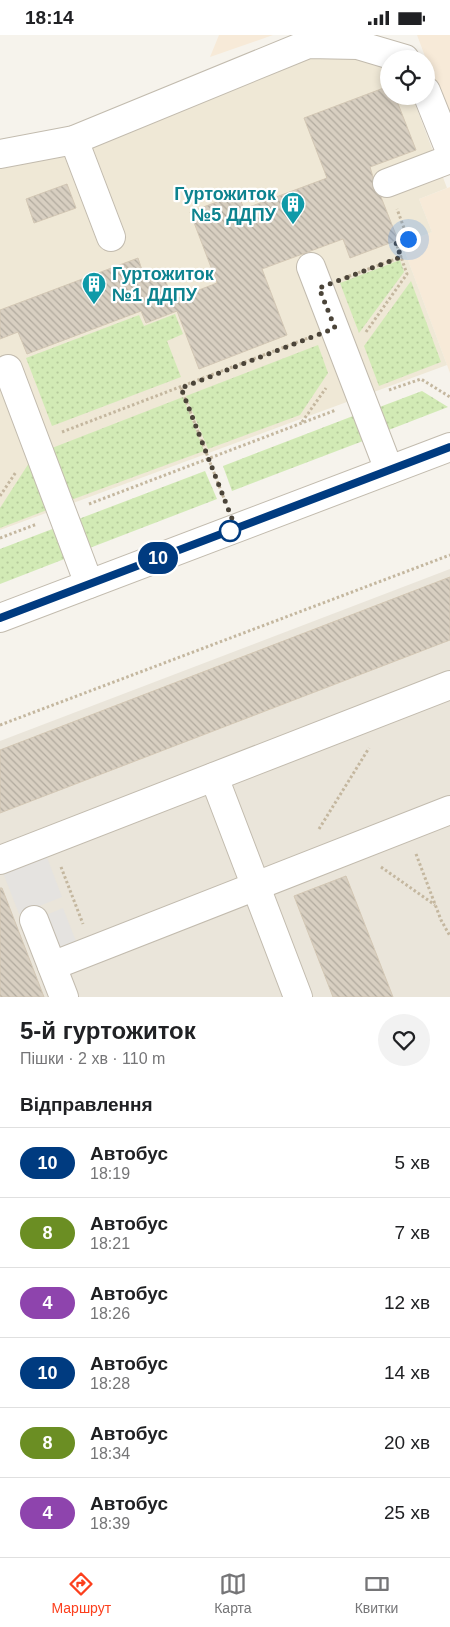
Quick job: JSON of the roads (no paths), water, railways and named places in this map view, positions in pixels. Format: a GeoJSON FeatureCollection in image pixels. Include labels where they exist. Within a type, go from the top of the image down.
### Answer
{"type":"FeatureCollection","features":[{"type":"Feature","properties":{"kind":"street"},"geometry":{"type":"LineString","coordinates":[[0,154],[74,140],[308,44],[358,45],[380,52]]}},
{"type":"Feature","properties":{"kind":"street"},"geometry":{"type":"LineString","coordinates":[[432,105],[450,151]]}},
{"type":"Feature","properties":{"kind":"street"},"geometry":{"type":"LineString","coordinates":[[74,140],[111,237]]}},
{"type":"Feature","properties":{"kind":"street"},"geometry":{"type":"LineString","coordinates":[[392,195],[450,159]]}},
{"type":"Feature","properties":{"kind":"street"},"geometry":{"type":"LineString","coordinates":[[315,277],[389,470]]}},
{"type":"Feature","properties":{"kind":"street"},"geometry":{"type":"LineString","coordinates":[[8,369],[89,584]]}},
{"type":"Feature","properties":{"kind":"street"},"geometry":{"type":"LineString","coordinates":[[0,618],[450,447]]}},
{"type":"Feature","properties":{"kind":"street"},"geometry":{"type":"LineString","coordinates":[[0,860],[450,685]]}},
{"type":"Feature","properties":{"kind":"street"},"geometry":{"type":"LineString","coordinates":[[214,777],[298,997]]}},
{"type":"Feature","properties":{"kind":"street"},"geometry":{"type":"LineString","coordinates":[[52,966],[450,810]]}},
{"type":"Feature","properties":{"kind":"street"},"geometry":{"type":"LineString","coordinates":[[34,920],[64,997]]}},
{"type":"Feature","properties":{"kind":"place","name":"Гуртожиток №5 ДДПУ"},"geometry":{"type":"Point","coordinates":[293,225]}},
{"type":"Feature","properties":{"kind":"place","name":"Гуртожиток №1 ДДПУ"},"geometry":{"type":"Point","coordinates":[94,305]}}]}
